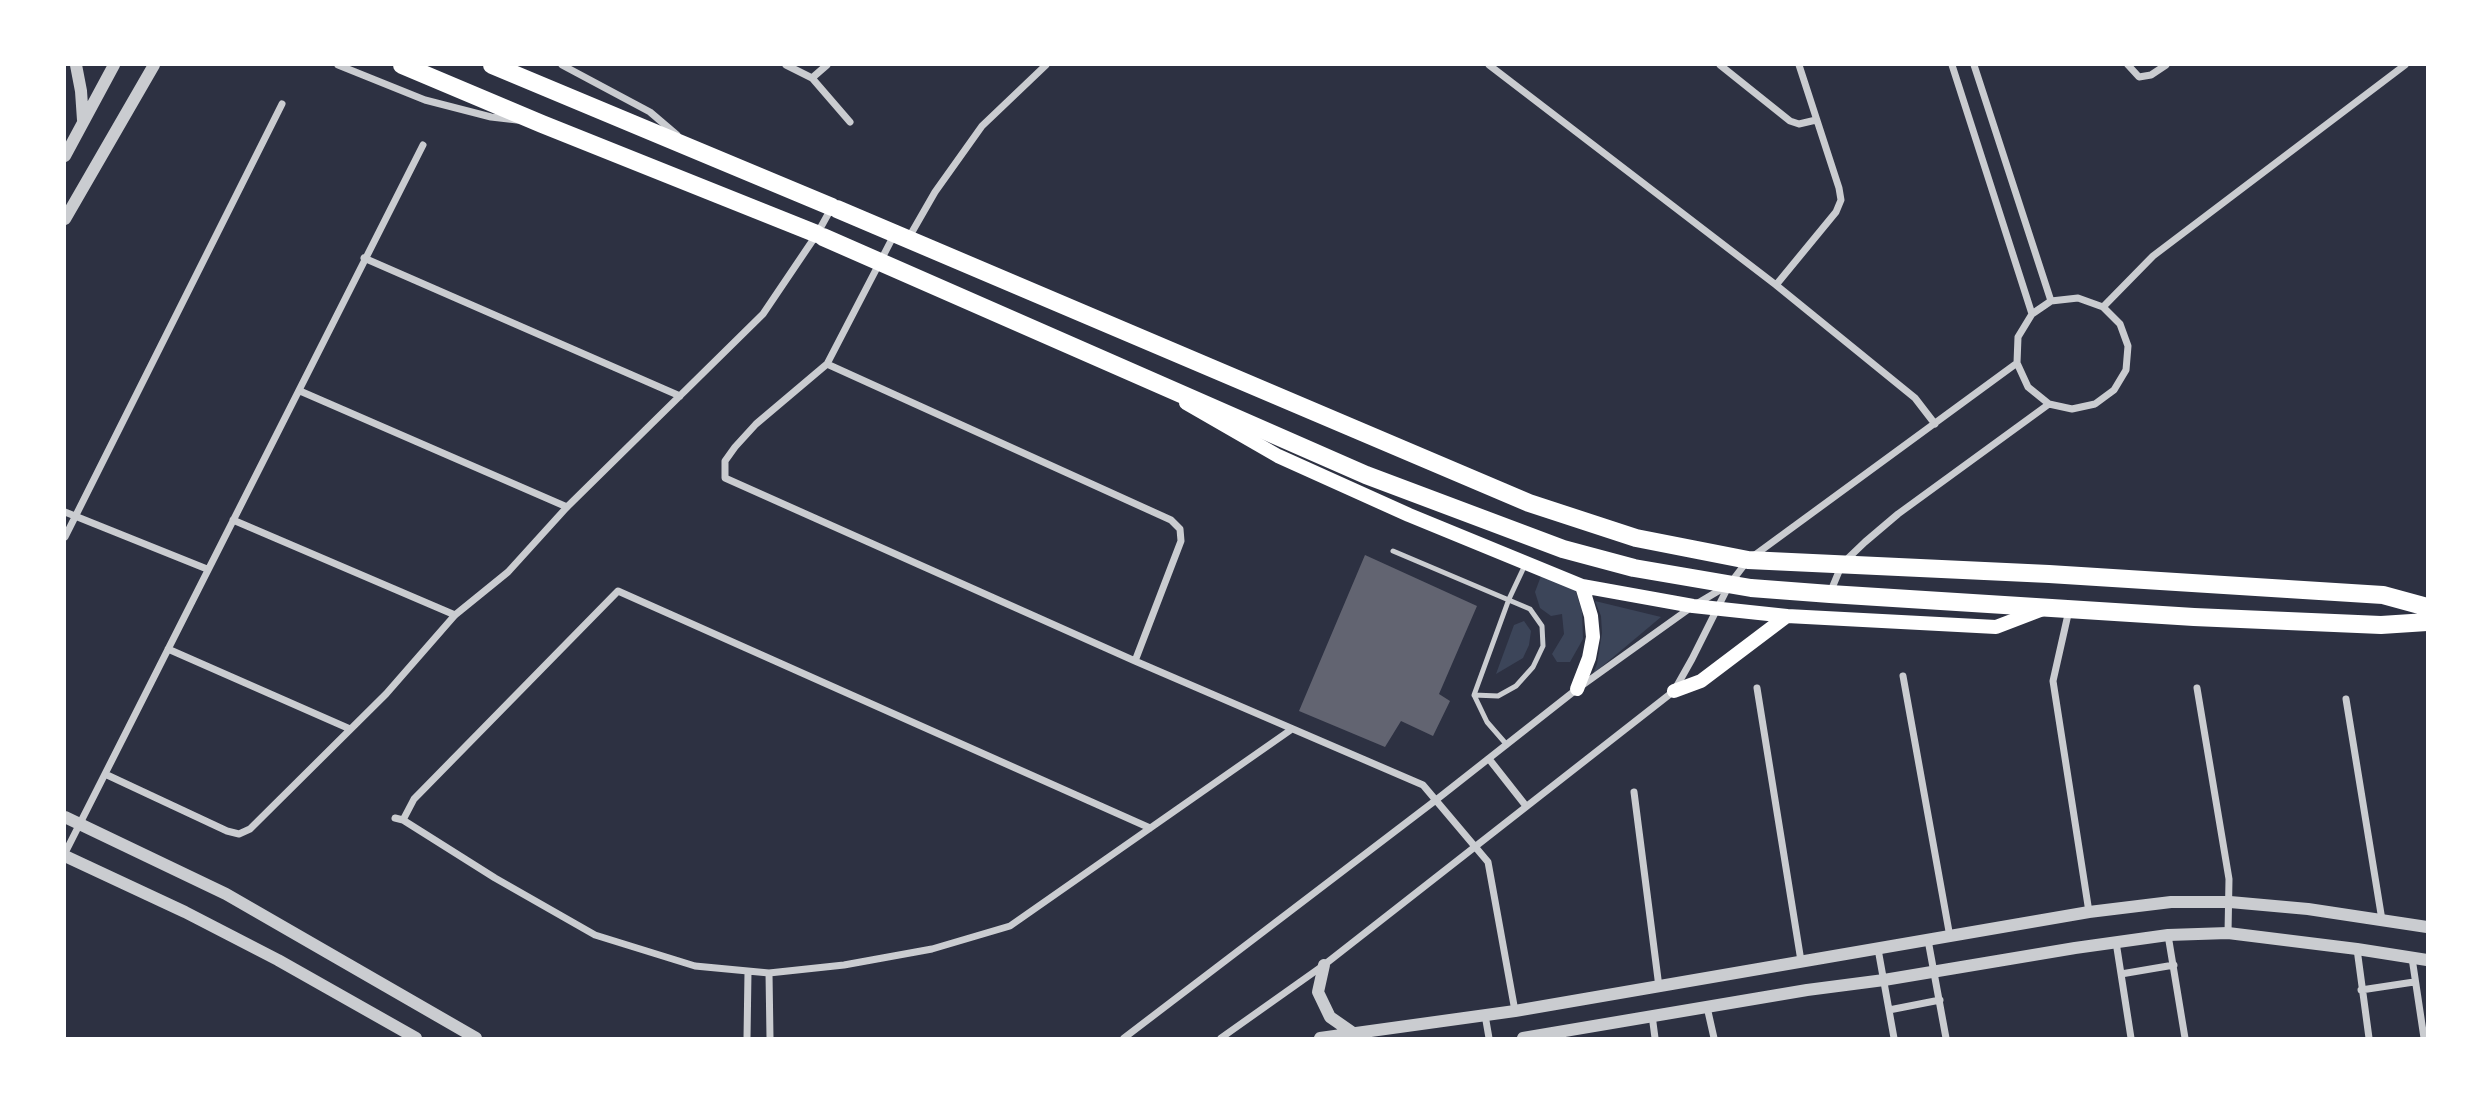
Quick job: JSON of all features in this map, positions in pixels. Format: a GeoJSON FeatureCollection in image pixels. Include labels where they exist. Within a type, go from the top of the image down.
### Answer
{"type":"FeatureCollection","features":[{"type":"Feature","properties":{"kind":"main road"},"geometry":{"type":"LineString","coordinates":[[402,65],[820,235],[1366,475],[1563,549],[1634,569],[1729,584],[1830,594],[2069,610],[2381,625],[2427,622]]}},
{"type":"Feature","properties":{"kind":"main road"},"geometry":{"type":"LineString","coordinates":[[492,65],[1529,503],[1636,538],[1748,560],[2049,574],[2383,594],[2427,607]]}},
{"type":"Feature","properties":{"kind":"main road"},"geometry":{"type":"LineString","coordinates":[[1130,372],[1278,456],[1582,586],[1693,606],[1787,616],[1996,627],[2049,607]]}},
{"type":"Feature","properties":{"kind":"main road"},"geometry":{"type":"LineString","coordinates":[[1577,689],[1593,637],[1591,616],[1582,586]]}},
{"type":"Feature","properties":{"kind":"main road"},"geometry":{"type":"LineString","coordinates":[[1674,691],[1701,681],[1787,616]]}},
{"type":"Feature","properties":{"kind":"street"},"geometry":{"type":"LineString","coordinates":[[76,65],[83,121]]}},
{"type":"Feature","properties":{"kind":"street"},"geometry":{"type":"LineString","coordinates":[[65,156],[114,65]]}},
{"type":"Feature","properties":{"kind":"street"},"geometry":{"type":"LineString","coordinates":[[65,219],[154,65]]}},
{"type":"Feature","properties":{"kind":"street"},"geometry":{"type":"LineString","coordinates":[[338,65],[425,100],[491,117],[542,124]]}},
{"type":"Feature","properties":{"kind":"street"},"geometry":{"type":"LineString","coordinates":[[562,65],[650,112],[694,149]]}},
{"type":"Feature","properties":{"kind":"street"},"geometry":{"type":"LineString","coordinates":[[786,65],[812,78],[850,122]]}},
{"type":"Feature","properties":{"kind":"street"},"geometry":{"type":"LineString","coordinates":[[812,78],[827,65]]}},
{"type":"Feature","properties":{"kind":"street"},"geometry":{"type":"LineString","coordinates":[[1046,65],[982,126],[881,261],[827,364],[756,424],[734,447],[725,461],[725,478],[1135,661],[1423,785],[1488,862],[1515,1011]]}},
{"type":"Feature","properties":{"kind":"street"},"geometry":{"type":"LineString","coordinates":[[1489,65],[1776,285],[1915,398],[1935,424]]}},
{"type":"Feature","properties":{"kind":"street"},"geometry":{"type":"LineString","coordinates":[[1720,65],[1790,121],[1799,124],[1816,120]]}},
{"type":"Feature","properties":{"kind":"street"},"geometry":{"type":"LineString","coordinates":[[1776,285],[1842,201],[1799,65]]}},
{"type":"Feature","properties":{"kind":"street"},"geometry":{"type":"LineString","coordinates":[[1952,65],[2032,314]]}},
{"type":"Feature","properties":{"kind":"street"},"geometry":{"type":"LineString","coordinates":[[1974,65],[2051,301]]}},
{"type":"Feature","properties":{"kind":"street"},"geometry":{"type":"LineString","coordinates":[[2129,65],[2139,76],[2151,75],[2166,65]]}},
{"type":"Feature","properties":{"kind":"street"},"geometry":{"type":"LineString","coordinates":[[2103,307],[2153,256],[2403,65]]}},
{"type":"Feature","properties":{"kind":"street"},"geometry":{"type":"LineString","coordinates":[[65,537],[282,104]]}},
{"type":"Feature","properties":{"kind":"street"},"geometry":{"type":"LineString","coordinates":[[416,1038],[232,936],[65,854],[423,145]]}},
{"type":"Feature","properties":{"kind":"street"},"geometry":{"type":"LineString","coordinates":[[105,774],[239,834],[250,830],[386,694],[455,615],[508,572],[566,507],[763,314],[820,235],[834,208]]}},
{"type":"Feature","properties":{"kind":"street"},"geometry":{"type":"LineString","coordinates":[[364,258],[680,396]]}},
{"type":"Feature","properties":{"kind":"street"},"geometry":{"type":"LineString","coordinates":[[2078,298],[2103,307],[2120,324],[2128,346],[2126,370],[2114,390],[2095,404],[2072,409],[2049,404],[2028,387],[2017,363],[2018,337],[2032,314],[2051,301],[2078,298]]}},
{"type":"Feature","properties":{"kind":"street"},"geometry":{"type":"LineString","coordinates":[[1221,1038],[1324,965],[1674,691],[1729,584],[1748,560],[2017,363]]}},
{"type":"Feature","properties":{"kind":"street"},"geometry":{"type":"LineString","coordinates":[[827,364],[1171,520],[1180,529],[1181,541],[1135,661]]}},
{"type":"Feature","properties":{"kind":"street"},"geometry":{"type":"LineString","coordinates":[[300,391],[566,507]]}},
{"type":"Feature","properties":{"kind":"street"},"geometry":{"type":"LineString","coordinates":[[1830,594],[1842,564],[1898,514],[2049,404]]}},
{"type":"Feature","properties":{"kind":"street"},"geometry":{"type":"LineString","coordinates":[[65,512],[207,569]]}},
{"type":"Feature","properties":{"kind":"street"},"geometry":{"type":"LineString","coordinates":[[233,520],[455,615]]}},
{"type":"Feature","properties":{"kind":"street"},"geometry":{"type":"LineString","coordinates":[[1124,1038],[1577,689],[1693,606],[1729,584]]}},
{"type":"Feature","properties":{"kind":"street"},"geometry":{"type":"LineString","coordinates":[[1150,828],[618,591],[414,799],[399,819],[595,935],[695,966],[769,974],[844,965],[932,949],[1010,926],[1292,729]]}},
{"type":"Feature","properties":{"kind":"street"},"geometry":{"type":"LineString","coordinates":[[2069,610],[2053,681],[2089,912]]}},
{"type":"Feature","properties":{"kind":"street"},"geometry":{"type":"LineString","coordinates":[[168,649],[350,729]]}},
{"type":"Feature","properties":{"kind":"street"},"geometry":{"type":"LineString","coordinates":[[1903,676],[1950,937]]}},
{"type":"Feature","properties":{"kind":"street"},"geometry":{"type":"LineString","coordinates":[[1757,688],[1801,961]]}},
{"type":"Feature","properties":{"kind":"street"},"geometry":{"type":"LineString","coordinates":[[2197,688],[2229,879],[2228,933]]}},
{"type":"Feature","properties":{"kind":"street"},"geometry":{"type":"LineString","coordinates":[[2346,699],[2382,920]]}},
{"type":"Feature","properties":{"kind":"street"},"geometry":{"type":"LineString","coordinates":[[1489,759],[1527,806]]}},
{"type":"Feature","properties":{"kind":"street"},"geometry":{"type":"LineString","coordinates":[[1633,792],[1659,987]]}},
{"type":"Feature","properties":{"kind":"street"},"geometry":{"type":"LineString","coordinates":[[65,817],[226,894],[476,1038]]}},
{"type":"Feature","properties":{"kind":"street"},"geometry":{"type":"LineString","coordinates":[[1320,1038],[1515,1011],[2089,912],[2171,902],[2230,902],[2308,909],[2427,927]]}},
{"type":"Feature","properties":{"kind":"street"},"geometry":{"type":"LineString","coordinates":[[1523,1038],[1652,1015],[2168,934],[2228,933],[2427,960]]}},
{"type":"Feature","properties":{"kind":"street"},"geometry":{"type":"LineString","coordinates":[[2168,934],[2185,1038]]}},
{"type":"Feature","properties":{"kind":"street"},"geometry":{"type":"LineString","coordinates":[[1928,940],[1947,1038]]}},
{"type":"Feature","properties":{"kind":"street"},"geometry":{"type":"LineString","coordinates":[[2115,942],[2131,1038]]}},
{"type":"Feature","properties":{"kind":"street"},"geometry":{"type":"LineString","coordinates":[[1878,949],[1894,1038]]}},
{"type":"Feature","properties":{"kind":"street"},"geometry":{"type":"LineString","coordinates":[[2357,949],[2369,1038]]}},
{"type":"Feature","properties":{"kind":"street"},"geometry":{"type":"LineString","coordinates":[[2412,958],[2424,1038]]}},
{"type":"Feature","properties":{"kind":"street"},"geometry":{"type":"LineString","coordinates":[[1324,965],[1318,992],[1330,1017],[1353,1033]]}},
{"type":"Feature","properties":{"kind":"street"},"geometry":{"type":"LineString","coordinates":[[2121,974],[2174,965]]}},
{"type":"Feature","properties":{"kind":"street"},"geometry":{"type":"LineString","coordinates":[[747,1038],[748,972]]}},
{"type":"Feature","properties":{"kind":"street"},"geometry":{"type":"LineString","coordinates":[[769,974],[770,1038]]}},
{"type":"Feature","properties":{"kind":"street"},"geometry":{"type":"LineString","coordinates":[[2361,989],[2414,982]]}},
{"type":"Feature","properties":{"kind":"street"},"geometry":{"type":"LineString","coordinates":[[1889,1010],[1940,1000]]}},
{"type":"Feature","properties":{"kind":"street"},"geometry":{"type":"LineString","coordinates":[[1707,1007],[1714,1038]]}},
{"type":"Feature","properties":{"kind":"street"},"geometry":{"type":"LineString","coordinates":[[1485,1015],[1489,1038]]}},
{"type":"Feature","properties":{"kind":"street"},"geometry":{"type":"LineString","coordinates":[[1652,1015],[1655,1038]]}},
{"type":"Feature","properties":{"kind":"lane"},"geometry":{"type":"LineString","coordinates":[[1393,551],[1530,609],[1542,626],[1543,646],[1533,667],[1516,686],[1498,696],[1474,695]]}},
{"type":"Feature","properties":{"kind":"lane"},"geometry":{"type":"LineString","coordinates":[[1507,745],[1487,722],[1474,695],[1509,599],[1526,563]]}},
{"type":"Feature","properties":{"kind":"shaded area"},"geometry":{"type":"Polygon","coordinates":[[[1541,576],[1575,589],[1582,611],[1583,639],[1570,662],[1557,662],[1552,654],[1564,634],[1562,614],[1551,616],[1540,608],[1535,592],[1541,576]]]}},
{"type":"Feature","properties":{"kind":"shaded area"},"geometry":{"type":"Polygon","coordinates":[[[1595,601],[1661,617],[1593,674],[1602,633],[1601,616],[1595,601]]]}},
{"type":"Feature","properties":{"kind":"shaded area"},"geometry":{"type":"Polygon","coordinates":[[[1524,621],[1531,631],[1523,658],[1496,674],[1514,625],[1524,621]]]}},
{"type":"Feature","properties":{"kind":"building"},"geometry":{"type":"Polygon","coordinates":[[[1365,555],[1477,606],[1439,694],[1450,701],[1433,736],[1401,721],[1385,747],[1299,711],[1365,555]]]}}]}
